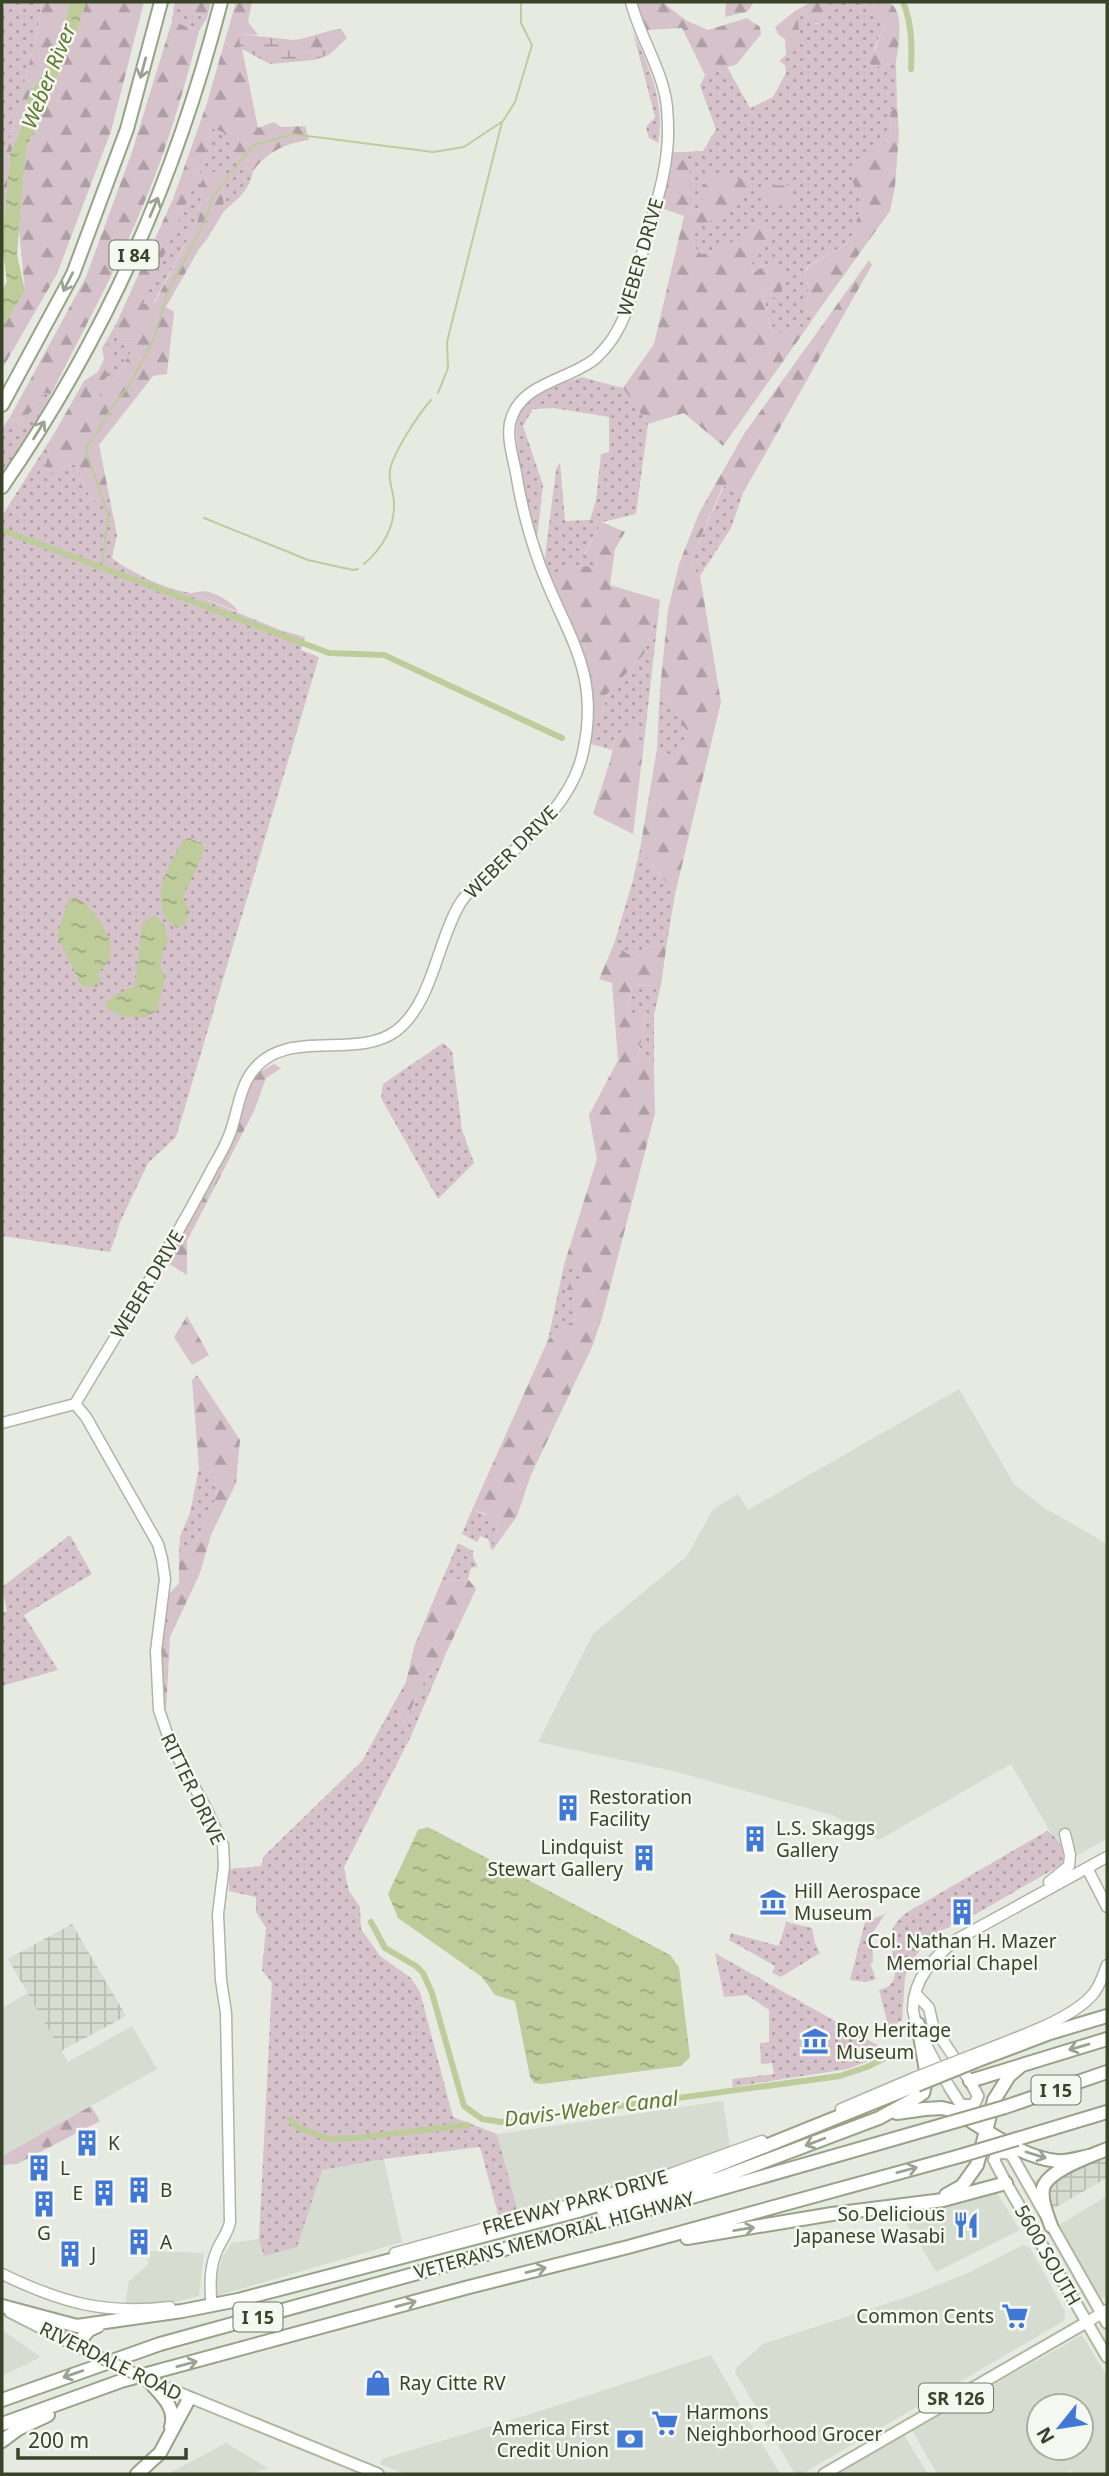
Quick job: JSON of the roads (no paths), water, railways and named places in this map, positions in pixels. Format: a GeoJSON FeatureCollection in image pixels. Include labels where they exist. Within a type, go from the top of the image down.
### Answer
{"type":"FeatureCollection","features":[{"type":"Feature","properties":{"kind":"highway","name":"I 84"},"geometry":{"type":"LineString","coordinates":[[2,405],[73,274],[127,129],[161,2]]}},
{"type":"Feature","properties":{"kind":"highway","name":"I 84"},"geometry":{"type":"LineString","coordinates":[[2,487],[65,390],[121,285],[173,163],[221,2]]}},
{"type":"Feature","properties":{"kind":"highway"},"geometry":{"type":"LineString","coordinates":[[2,2306],[68,2325],[182,2311],[238,2300],[578,2211],[701,2172],[974,2058],[1107,2016]]}},
{"type":"Feature","properties":{"kind":"highway"},"geometry":{"type":"LineString","coordinates":[[879,2118],[923,2092],[927,2077],[926,2063],[921,2051],[918,2024]]}},
{"type":"Feature","properties":{"kind":"highway"},"geometry":{"type":"LineString","coordinates":[[970,2081],[1107,2039]]}},
{"type":"Feature","properties":{"kind":"highway"},"geometry":{"type":"LineString","coordinates":[[935,2202],[961,2186],[971,2174],[987,2131],[994,2100],[1009,2076],[1022,2064]]}},
{"type":"Feature","properties":{"kind":"highway","name":"VETERANS MEMORIAL HIGHWAY"},"geometry":{"type":"LineString","coordinates":[[2,2400],[160,2344],[946,2124],[1107,2072]]}},
{"type":"Feature","properties":{"kind":"highway"},"geometry":{"type":"LineString","coordinates":[[160,2344],[193,2329],[278,2303],[717,2179],[879,2118],[906,2111],[942,2108],[954,2111],[1033,2155],[1059,2162],[1090,2156]]}},
{"type":"Feature","properties":{"kind":"highway","name":"VETERANS MEMORIAL HIGHWAY"},"geometry":{"type":"LineString","coordinates":[[2,2424],[121,2381],[628,2247],[960,2156],[1107,2112]]}},
{"type":"Feature","properties":{"kind":"highway"},"geometry":{"type":"LineString","coordinates":[[1051,2225],[1043,2197],[1046,2181],[1062,2169],[1107,2149]]}},
{"type":"Feature","properties":{"kind":"highway"},"geometry":{"type":"LineString","coordinates":[[628,2247],[832,2214],[935,2202],[1006,2183]]}},
{"type":"Feature","properties":{"kind":"highway"},"geometry":{"type":"LineString","coordinates":[[76,2345],[89,2330],[108,2322]]}},
{"type":"Feature","properties":{"kind":"highway"},"geometry":{"type":"LineString","coordinates":[[148,2380],[168,2403],[172,2412],[174,2419],[169,2437]]}},
{"type":"Feature","properties":{"kind":"highway"},"geometry":{"type":"LineString","coordinates":[[2,2441],[18,2430],[121,2381]]}},
{"type":"Feature","properties":{"kind":"highway"},"geometry":{"type":"LineString","coordinates":[[137,2474],[152,2463],[190,2399]]}},
{"type":"Feature","properties":{"kind":"main road","name":"5600 SOUTH"},"geometry":{"type":"LineString","coordinates":[[970,2081],[978,2096],[974,2105]]}},
{"type":"Feature","properties":{"kind":"main road","name":"5600 SOUTH"},"geometry":{"type":"LineString","coordinates":[[950,2088],[961,2105],[974,2105]]}},
{"type":"Feature","properties":{"kind":"main road","name":"5600 SOUTH"},"geometry":{"type":"LineString","coordinates":[[974,2105],[998,2152]]}},
{"type":"Feature","properties":{"kind":"main road","name":"5600 SOUTH"},"geometry":{"type":"LineString","coordinates":[[998,2152],[994,2160],[1006,2183],[1107,2357]]}},
{"type":"Feature","properties":{"kind":"main road","name":"5600 SOUTH"},"geometry":{"type":"LineString","coordinates":[[998,2152],[1011,2154],[1105,2316]]}},
{"type":"Feature","properties":{"kind":"main road","name":"RIVERDALE ROAD"},"geometry":{"type":"LineString","coordinates":[[2,2306],[76,2345],[190,2399],[375,2474]]}},
{"type":"Feature","properties":{"kind":"main road","name":"SR 126"},"geometry":{"type":"LineString","coordinates":[[824,2474],[1087,2322]]}},
{"type":"Feature","properties":{"kind":"street","name":"WEBER DRIVE"},"geometry":{"type":"LineString","coordinates":[[75,1404],[195,1201],[229,1136],[249,1076],[256,1067],[279,1051],[367,1043],[392,1034],[401,1027],[423,996],[462,899],[546,820],[566,794],[577,773],[589,722],[588,689],[575,642],[533,543],[518,487],[509,428],[514,409],[530,393],[578,370],[603,350],[620,327],[632,291],[657,200],[668,146],[667,104],[659,75],[637,26],[631,2]]}},
{"type":"Feature","properties":{"kind":"street"},"geometry":{"type":"LineString","coordinates":[[2,1423],[75,1404]]}},
{"type":"Feature","properties":{"kind":"street","name":"RITTER DRIVE"},"geometry":{"type":"LineString","coordinates":[[75,1404],[86,1417],[158,1544],[165,1579],[156,1651],[159,1710],[171,1745],[206,1808],[223,1846],[224,1866],[218,1914],[221,1980],[226,2013],[230,2222],[213,2262],[210,2277],[212,2299]]}},
{"type":"Feature","properties":{"kind":"street"},"geometry":{"type":"LineString","coordinates":[[1003,1913],[1021,1897],[1057,1877],[1069,1866],[1070,1855],[1065,1834]]}},
{"type":"Feature","properties":{"kind":"street"},"geometry":{"type":"LineString","coordinates":[[916,1994],[920,1981],[939,1953],[956,1940],[1107,1857]]}},
{"type":"Feature","properties":{"kind":"street"},"geometry":{"type":"LineString","coordinates":[[1087,1868],[1107,1907]]}},
{"type":"Feature","properties":{"kind":"street"},"geometry":{"type":"LineString","coordinates":[[974,2058],[1076,2008],[1093,1995],[1107,1965]]}},
{"type":"Feature","properties":{"kind":"street","name":"5600 SOUTH"},"geometry":{"type":"LineString","coordinates":[[916,1994],[912,2010],[932,2057],[950,2088]]}},
{"type":"Feature","properties":{"kind":"street","name":"5600 SOUTH"},"geometry":{"type":"LineString","coordinates":[[916,1994],[929,2008],[933,2026],[970,2081]]}},
{"type":"Feature","properties":{"kind":"street","name":"FREEWAY PARK DRIVE"},"geometry":{"type":"LineString","coordinates":[[2,2274],[47,2295],[77,2304],[114,2309],[159,2308],[212,2299],[293,2280],[637,2186],[916,2082]]}},
{"type":"Feature","properties":{"kind":"street","name":"SR 126"},"geometry":{"type":"LineString","coordinates":[[1087,2322],[1105,2316]]}},
{"type":"Feature","properties":{"kind":"water","name":"Weber River"},"geometry":{"type":"Polygon","coordinates":[[[70,2],[86,2],[77,30],[26,149],[17,254],[25,291],[2,329],[2,290],[7,282],[2,244],[10,154],[25,119],[29,94],[45,71],[63,30],[70,2]]]}},
{"type":"Feature","properties":{"kind":"water"},"geometry":{"type":"Polygon","coordinates":[[[189,838],[203,845],[204,851],[183,897],[190,913],[185,924],[177,928],[167,919],[162,908],[162,885],[184,840],[189,838]]]}},
{"type":"Feature","properties":{"kind":"water"},"geometry":{"type":"Polygon","coordinates":[[[74,897],[92,911],[110,942],[110,956],[98,973],[100,979],[97,987],[83,986],[80,983],[57,935],[69,898],[74,897]]]}},
{"type":"Feature","properties":{"kind":"water"},"geometry":{"type":"Polygon","coordinates":[[[154,915],[163,923],[168,942],[163,949],[161,960],[160,967],[165,978],[157,1011],[145,1017],[121,1016],[106,1008],[107,1003],[113,996],[135,986],[142,924],[154,915]]]}},
{"type":"Feature","properties":{"kind":"water"},"geometry":{"type":"Polygon","coordinates":[[[428,1827],[670,1955],[679,1967],[690,2057],[681,2066],[534,2083],[530,2077],[515,2001],[495,1995],[482,1977],[398,1918],[388,1894],[418,1830],[428,1827]]]}},
{"type":"Feature","properties":{"kind":"waterway"},"geometry":{"type":"LineString","coordinates":[[95,436],[130,384],[154,339],[167,294],[204,223],[213,196],[252,146],[292,134],[433,152],[464,147],[503,121],[515,102],[532,45],[521,23],[521,2]]}},
{"type":"Feature","properties":{"kind":"waterway","name":"Davis-Weber Canal"},"geometry":{"type":"LineString","coordinates":[[903,2],[910,26],[911,69]]}},
{"type":"Feature","properties":{"kind":"waterway"},"geometry":{"type":"LineString","coordinates":[[438,393],[448,368],[447,342],[502,122]]}},
{"type":"Feature","properties":{"kind":"waterway"},"geometry":{"type":"LineString","coordinates":[[364,564],[382,544],[390,529],[394,512],[390,474],[392,463],[407,433],[431,400]]}},
{"type":"Feature","properties":{"kind":"waterway"},"geometry":{"type":"LineString","coordinates":[[92,440],[85,448],[108,514],[102,567]]}},
{"type":"Feature","properties":{"kind":"waterway"},"geometry":{"type":"LineString","coordinates":[[204,518],[308,560],[358,569]]}},
{"type":"Feature","properties":{"kind":"waterway"},"geometry":{"type":"LineString","coordinates":[[2,530],[329,653],[384,655],[562,738]]}},
{"type":"Feature","properties":{"kind":"waterway","name":"Davis-Weber Canal"},"geometry":{"type":"LineString","coordinates":[[371,1922],[385,1948],[423,1973],[432,1993],[464,2106],[482,2119],[502,2122],[840,2076],[889,2056]]}},
{"type":"Feature","properties":{"kind":"waterway"},"geometry":{"type":"LineString","coordinates":[[290,2120],[297,2127],[329,2139],[468,2125]]}},
{"type":"Feature","properties":{"kind":"railway"},"geometry":{"type":"LineString","coordinates":[[2,12],[3,2]]}},
{"type":"Feature","properties":{"kind":"place","name":"Restoration Facility"},"geometry":{"type":"Point","coordinates":[568,1808]}},
{"type":"Feature","properties":{"kind":"place","name":"L.S. Skaggs Gallery"},"geometry":{"type":"Point","coordinates":[755,1839]}},
{"type":"Feature","properties":{"kind":"place","name":"Lindquist Stewart Gallery"},"geometry":{"type":"Point","coordinates":[644,1858]}},
{"type":"Feature","properties":{"kind":"place","name":"Hill Aerospace Museum"},"geometry":{"type":"Point","coordinates":[773,1902]}},
{"type":"Feature","properties":{"kind":"place","name":"Col. Nathan H. Mazer Memorial Chapel"},"geometry":{"type":"Point","coordinates":[962,1912]}},
{"type":"Feature","properties":{"kind":"place","name":"Roy Heritage Museum"},"geometry":{"type":"Point","coordinates":[815,2041]}},
{"type":"Feature","properties":{"kind":"place","name":"K"},"geometry":{"type":"Point","coordinates":[87,2143]}},
{"type":"Feature","properties":{"kind":"place","name":"L"},"geometry":{"type":"Point","coordinates":[39,2168]}},
{"type":"Feature","properties":{"kind":"place","name":"B"},"geometry":{"type":"Point","coordinates":[139,2190]}},
{"type":"Feature","properties":{"kind":"place","name":"E"},"geometry":{"type":"Point","coordinates":[104,2193]}},
{"type":"Feature","properties":{"kind":"place","name":"G"},"geometry":{"type":"Point","coordinates":[44,2204]}},
{"type":"Feature","properties":{"kind":"place","name":"So Delicious Japanese Wasabi"},"geometry":{"type":"Point","coordinates":[966,2225]}},
{"type":"Feature","properties":{"kind":"place","name":"A"},"geometry":{"type":"Point","coordinates":[139,2242]}},
{"type":"Feature","properties":{"kind":"place","name":"J"},"geometry":{"type":"Point","coordinates":[70,2254]}},
{"type":"Feature","properties":{"kind":"place","name":"Common Cents"},"geometry":{"type":"Point","coordinates":[1015,2316]}},
{"type":"Feature","properties":{"kind":"place","name":"Ray Citte RV"},"geometry":{"type":"Point","coordinates":[378,2383]}},
{"type":"Feature","properties":{"kind":"place","name":"Harmons Neighborhood Grocer"},"geometry":{"type":"Point","coordinates":[665,2423]}},
{"type":"Feature","properties":{"kind":"place","name":"America First Credit Union"},"geometry":{"type":"Point","coordinates":[630,2439]}}]}
